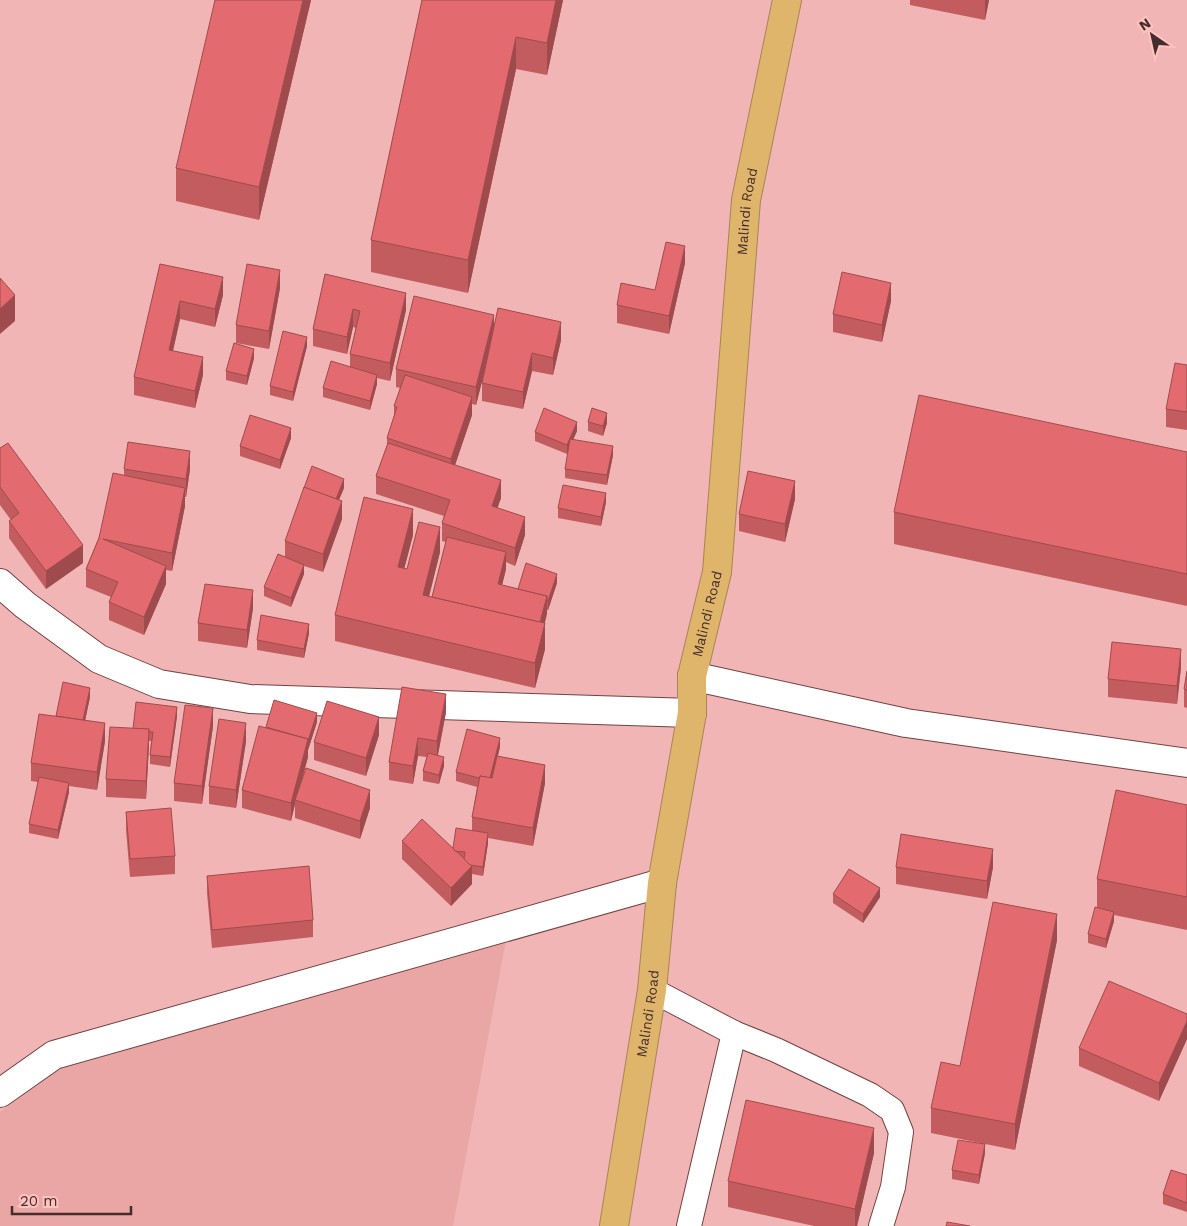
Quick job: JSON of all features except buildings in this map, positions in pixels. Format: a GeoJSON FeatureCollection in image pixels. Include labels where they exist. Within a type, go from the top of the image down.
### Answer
{"type":"FeatureCollection","features":[{"type":"Feature","properties":{"kind":"highway","name":"Malindi Road"},"geometry":{"type":"LineString","coordinates":[[614,1226],[652,990],[662,883],[692,713],[692,676],[717,572],[746,200],[787,0]]}},
{"type":"Feature","properties":{"kind":"street"},"geometry":{"type":"LineString","coordinates":[[0,583],[25,605],[99,659],[159,684],[250,699],[692,713]]}},
{"type":"Feature","properties":{"kind":"street"},"geometry":{"type":"LineString","coordinates":[[692,676],[906,723],[1187,763]]}},
{"type":"Feature","properties":{"kind":"street"},"geometry":{"type":"LineString","coordinates":[[0,1093],[54,1055],[662,883]]}},
{"type":"Feature","properties":{"kind":"lane"},"geometry":{"type":"LineString","coordinates":[[652,990],[734,1033],[776,1050],[870,1095],[892,1110],[901,1132],[893,1187],[881,1226]]}},
{"type":"Feature","properties":{"kind":"lane"},"geometry":{"type":"LineString","coordinates":[[690,1226],[734,1033]]}},
{"type":"Feature","properties":{"kind":"shaded area"},"geometry":{"type":"Polygon","coordinates":[[[506,940],[453,1226],[0,1226],[0,1112],[58,1070],[506,940]]]}}]}
